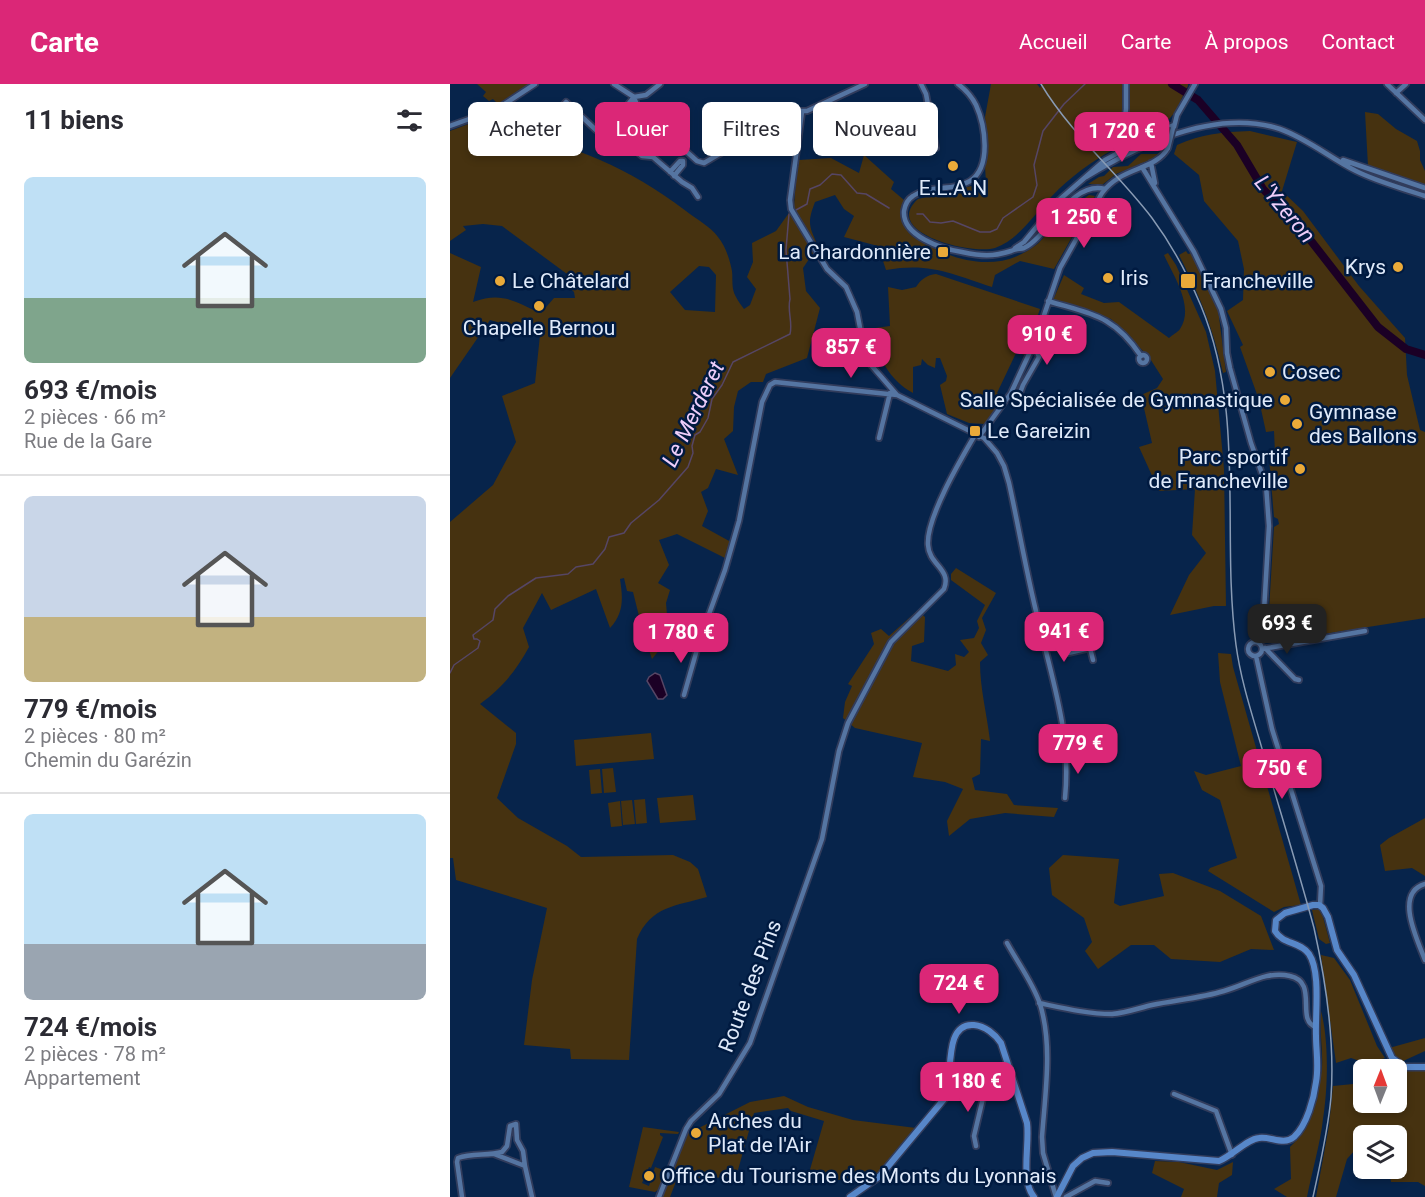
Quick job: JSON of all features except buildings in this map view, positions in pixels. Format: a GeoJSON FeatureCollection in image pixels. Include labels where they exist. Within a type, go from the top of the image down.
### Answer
{"type":"FeatureCollection","features":[{"type":"Feature","properties":{"kind":"main road"},"geometry":{"type":"LineString","coordinates":[[1056,1197],[1073,1167],[1082,1158],[1093,1153],[1112,1152],[1212,1162],[1232,1155],[1256,1138],[1287,1140],[1299,1131],[1310,1106],[1317,1080],[1317,998],[1311,958],[1303,948],[1279,937],[1274,927],[1277,918],[1285,913],[1314,904],[1320,906],[1327,915],[1337,950],[1354,975],[1392,1058],[1404,1068],[1425,1067]]}},
{"type":"Feature","properties":{"kind":"main road"},"geometry":{"type":"LineString","coordinates":[[850,1197],[880,1176],[945,1098],[949,1083],[952,1042],[957,1031],[966,1025],[985,1028],[1001,1043],[1027,1123],[1029,1136],[1027,1182],[1029,1191],[1034,1197]]}},
{"type":"Feature","properties":{"kind":"street"},"geometry":{"type":"LineString","coordinates":[[450,126],[497,109],[535,84]]}},
{"type":"Feature","properties":{"kind":"street"},"geometry":{"type":"LineString","coordinates":[[614,84],[634,97],[638,108],[700,163],[725,151],[778,113],[802,112],[865,84]]}},
{"type":"Feature","properties":{"kind":"street"},"geometry":{"type":"LineString","coordinates":[[630,102],[634,97],[646,95],[660,84]]}},
{"type":"Feature","properties":{"kind":"street"},"geometry":{"type":"LineString","coordinates":[[921,84],[927,102]]}},
{"type":"Feature","properties":{"kind":"street"},"geometry":{"type":"LineString","coordinates":[[958,84],[969,94],[981,119],[982,162],[972,180],[956,188],[922,191],[913,196],[904,208],[907,225],[917,236],[957,251],[984,256],[999,255],[1024,248],[1063,208],[1090,188],[1105,189]]}},
{"type":"Feature","properties":{"kind":"street"},"geometry":{"type":"LineString","coordinates":[[1126,84],[1123,132],[1129,138],[1143,141]]}},
{"type":"Feature","properties":{"kind":"street"},"geometry":{"type":"LineString","coordinates":[[1020,393],[1040,357],[1032,349],[1060,268],[1100,197],[1119,176],[1160,159],[1168,148],[1177,116],[1195,84]]}},
{"type":"Feature","properties":{"kind":"street"},"geometry":{"type":"LineString","coordinates":[[1387,84],[1425,120]]}},
{"type":"Feature","properties":{"kind":"street"},"geometry":{"type":"LineString","coordinates":[[1396,93],[1406,84]]}},
{"type":"Feature","properties":{"kind":"street"},"geometry":{"type":"LineString","coordinates":[[802,112],[790,200],[791,210],[826,270],[846,287],[857,312],[865,354],[871,365],[897,395]]}},
{"type":"Feature","properties":{"kind":"street"},"geometry":{"type":"LineString","coordinates":[[583,118],[595,129]]}},
{"type":"Feature","properties":{"kind":"street"},"geometry":{"type":"LineString","coordinates":[[1086,177],[1122,156],[1188,131],[1210,124],[1236,122],[1256,123],[1282,130],[1332,155],[1425,189]]}},
{"type":"Feature","properties":{"kind":"street"},"geometry":{"type":"LineString","coordinates":[[1013,250],[1024,242],[1058,201],[1105,160],[1129,147],[1151,139],[1164,129],[1174,127]]}},
{"type":"Feature","properties":{"kind":"street"},"geometry":{"type":"LineString","coordinates":[[1129,138],[1129,147]]}},
{"type":"Feature","properties":{"kind":"street"},"geometry":{"type":"LineString","coordinates":[[1332,155],[1354,170],[1425,196]]}},
{"type":"Feature","properties":{"kind":"street"},"geometry":{"type":"LineString","coordinates":[[653,156],[672,174],[692,188],[698,197]]}},
{"type":"Feature","properties":{"kind":"street"},"geometry":{"type":"LineString","coordinates":[[1151,163],[1156,189]]}},
{"type":"Feature","properties":{"kind":"street"},"geometry":{"type":"LineString","coordinates":[[1142,167],[1194,252],[1221,309],[1226,328],[1228,360],[1251,443],[1266,485],[1269,526],[1264,611],[1256,642]]}},
{"type":"Feature","properties":{"kind":"street"},"geometry":{"type":"LineString","coordinates":[[1090,188],[1095,189],[1100,197]]}},
{"type":"Feature","properties":{"kind":"street"},"geometry":{"type":"LineString","coordinates":[[1048,301],[1109,321],[1133,344],[1141,356]]}},
{"type":"Feature","properties":{"kind":"street","name":"Route des Pins"},"geometry":{"type":"LineString","coordinates":[[659,1197],[686,1129],[691,1121],[719,1094],[750,1043],[822,839],[837,761],[848,723],[891,642],[944,589],[947,581],[946,575],[929,552],[928,533],[932,521],[962,456],[1011,393],[1032,349]]}},
{"type":"Feature","properties":{"kind":"street"},"geometry":{"type":"LineString","coordinates":[[1025,381],[1031,383]]}},
{"type":"Feature","properties":{"kind":"street"},"geometry":{"type":"LineString","coordinates":[[684,695],[699,639],[725,570],[736,531],[762,402],[770,385],[775,382],[890,393],[984,438],[996,451],[1007,474],[1060,707],[1066,751],[1065,798]]}},
{"type":"Feature","properties":{"kind":"street"},"geometry":{"type":"LineString","coordinates":[[879,438],[890,393]]}},
{"type":"Feature","properties":{"kind":"street"},"geometry":{"type":"LineString","coordinates":[[1256,656],[1264,648],[1365,631]]}},
{"type":"Feature","properties":{"kind":"street"},"geometry":{"type":"LineString","coordinates":[[1256,656],[1250,654],[1248,648],[1252,642],[1260,644],[1295,679],[1299,680]]}},
{"type":"Feature","properties":{"kind":"street"},"geometry":{"type":"LineString","coordinates":[[1045,648],[1065,647],[1068,653],[1090,648],[1093,660]]}},
{"type":"Feature","properties":{"kind":"street"},"geometry":{"type":"LineString","coordinates":[[1256,656],[1262,674],[1263,694],[1272,729],[1320,886],[1320,906]]}},
{"type":"Feature","properties":{"kind":"street"},"geometry":{"type":"LineString","coordinates":[[1064,735],[1085,733]]}},
{"type":"Feature","properties":{"kind":"street"},"geometry":{"type":"LineString","coordinates":[[1425,884],[1415,887],[1408,902],[1425,960]]}},
{"type":"Feature","properties":{"kind":"street"},"geometry":{"type":"LineString","coordinates":[[1007,943],[1040,1003],[1046,1043],[1043,1153],[1056,1197]]}},
{"type":"Feature","properties":{"kind":"street"},"geometry":{"type":"LineString","coordinates":[[1040,1003],[1098,1013],[1122,1013],[1224,991],[1264,977],[1283,975],[1294,976],[1302,982],[1308,1021],[1311,1026],[1316,1027]]}},
{"type":"Feature","properties":{"kind":"street"},"geometry":{"type":"LineString","coordinates":[[949,1083],[982,1093],[983,1098],[974,1136],[976,1146]]}},
{"type":"Feature","properties":{"kind":"street"},"geometry":{"type":"LineString","coordinates":[[1174,1094],[1216,1111],[1232,1155]]}},
{"type":"Feature","properties":{"kind":"street"},"geometry":{"type":"LineString","coordinates":[[462,1197],[458,1158],[502,1152],[507,1146],[510,1126],[516,1124],[517,1140],[523,1151],[532,1197]]}},
{"type":"Feature","properties":{"kind":"street"},"geometry":{"type":"LineString","coordinates":[[494,1154],[525,1166]]}},
{"type":"Feature","properties":{"kind":"street"},"geometry":{"type":"LineString","coordinates":[[1066,1197],[1095,1181],[1108,1183]]}},
{"type":"Feature","properties":{"kind":"shaded area"},"geometry":{"type":"Polygon","coordinates":[[[477,84],[529,84],[501,102],[493,99],[489,101],[483,96],[486,92],[477,84]]]}},
{"type":"Feature","properties":{"kind":"shaded area"},"geometry":{"type":"Polygon","coordinates":[[[991,84],[1037,84],[1040,88],[1042,84],[1188,84],[1188,86],[1178,107],[1165,123],[1120,145],[1081,170],[1045,203],[1012,239],[995,248],[968,248],[951,245],[920,231],[911,222],[909,211],[918,199],[971,186],[982,187],[986,183],[985,166],[988,153],[985,117],[991,84]]]}},
{"type":"Feature","properties":{"kind":"shaded area"},"geometry":{"type":"Polygon","coordinates":[[[1365,112],[1378,114],[1396,129],[1417,141],[1420,160],[1425,171],[1425,185],[1368,166],[1365,112]]]}},
{"type":"Feature","properties":{"kind":"shaded area"},"geometry":{"type":"Polygon","coordinates":[[[468,124],[468,156],[583,156],[583,154],[617,168],[663,194],[718,237],[730,262],[734,294],[744,309],[750,305],[756,289],[747,277],[753,262],[752,243],[776,231],[794,206],[799,160],[831,158],[859,173],[865,156],[894,182],[891,189],[904,200],[904,223],[909,233],[921,242],[942,252],[983,262],[1010,259],[1023,253],[1039,243],[1054,224],[1075,205],[1089,195],[1095,196],[1054,269],[1020,261],[995,275],[992,287],[928,268],[886,270],[878,246],[844,237],[854,216],[844,209],[835,195],[815,202],[810,224],[818,246],[803,268],[806,291],[820,308],[807,358],[766,374],[763,382],[751,382],[738,391],[734,407],[733,431],[724,439],[738,475],[716,469],[708,488],[701,492],[708,511],[702,526],[731,542],[725,558],[677,534],[659,540],[669,565],[658,583],[670,590],[666,603],[669,638],[652,659],[633,592],[627,591],[624,578],[620,579],[622,599],[620,611],[610,628],[596,589],[551,610],[542,593],[523,628],[529,647],[508,678],[480,704],[516,733],[516,744],[497,798],[518,818],[567,846],[581,857],[673,855],[690,862],[698,869],[707,897],[666,909],[657,914],[649,920],[637,939],[629,1060],[571,1059],[570,1049],[524,1045],[532,980],[547,908],[456,880],[453,858],[450,858],[450,522],[493,485],[516,442],[502,396],[535,383],[540,335],[490,320],[450,378],[450,253],[481,267],[473,302],[492,298],[508,299],[541,313],[554,298],[575,298],[574,292],[562,280],[567,274],[502,226],[483,224],[463,226],[466,230],[450,241],[450,131],[468,124]],[[699,266],[670,292],[685,310],[715,312],[716,275],[709,267],[699,266]]]}},
{"type":"Feature","properties":{"kind":"shaded area"},"geometry":{"type":"Polygon","coordinates":[[[1250,131],[1297,142],[1282,191],[1303,211],[1359,286],[1405,338],[1407,375],[1420,430],[1425,432],[1425,618],[1267,643],[1274,527],[1279,524],[1278,519],[1274,517],[1269,458],[1275,453],[1274,431],[1266,432],[1259,400],[1240,347],[1243,345],[1227,311],[1243,300],[1244,269],[1238,241],[1204,201],[1199,175],[1174,154],[1177,145],[1195,138],[1250,131]]]}},
{"type":"Feature","properties":{"kind":"shaded area"},"geometry":{"type":"Polygon","coordinates":[[[1162,151],[1157,157],[1116,174],[1102,185],[1088,184],[1104,176],[1113,167],[1128,166],[1141,154],[1157,154],[1162,151]]]}},
{"type":"Feature","properties":{"kind":"shaded area"},"geometry":{"type":"Polygon","coordinates":[[[1186,251],[1188,254],[1192,253],[1218,309],[1226,372],[1223,373],[1205,312],[1179,255],[1186,251]]]}},
{"type":"Feature","properties":{"kind":"shaded area"},"geometry":{"type":"Polygon","coordinates":[[[1168,253],[1176,265],[1206,332],[1215,371],[1224,469],[1226,606],[1214,606],[1170,615],[1189,575],[1206,553],[1192,535],[1195,489],[1159,491],[1139,447],[1152,443],[1141,395],[1157,388],[1163,379],[1149,357],[1111,319],[1053,300],[1064,275],[1084,288],[1081,294],[1104,303],[1119,302],[1169,338],[1180,329],[1185,311],[1181,291],[1164,255],[1168,253]]]}},
{"type":"Feature","properties":{"kind":"shaded area"},"geometry":{"type":"Polygon","coordinates":[[[936,274],[1040,309],[1024,355],[1017,351],[997,393],[1004,398],[985,424],[969,423],[947,414],[940,385],[946,381],[947,376],[940,358],[936,358],[935,368],[922,359],[921,365],[913,367],[913,393],[891,374],[877,347],[875,328],[890,326],[888,287],[902,290],[916,287],[925,278],[936,274]]]}},
{"type":"Feature","properties":{"kind":"shaded area"},"geometry":{"type":"Polygon","coordinates":[[[956,568],[996,593],[982,618],[986,630],[981,643],[988,655],[980,662],[980,672],[990,741],[981,739],[980,774],[972,778],[975,790],[1007,794],[1014,805],[1058,808],[1054,817],[1005,813],[970,819],[949,836],[947,821],[963,789],[945,782],[913,777],[922,743],[855,728],[843,718],[845,702],[852,686],[848,684],[874,644],[871,633],[881,629],[889,636],[918,610],[925,617],[924,642],[912,646],[911,661],[948,671],[956,665],[955,654],[964,657],[969,652],[960,640],[974,638],[979,628],[977,621],[985,605],[951,580],[951,574],[956,568]]]}},
{"type":"Feature","properties":{"kind":"shaded area"},"geometry":{"type":"Polygon","coordinates":[[[1218,653],[1231,654],[1301,905],[1284,907],[1274,912],[1208,871],[1210,868],[1237,858],[1220,800],[1202,790],[1194,771],[1206,775],[1241,766],[1220,682],[1218,653]]]}},
{"type":"Feature","properties":{"kind":"shaded area"},"geometry":{"type":"Polygon","coordinates":[[[655,673],[660,675],[667,695],[663,699],[658,699],[647,681],[655,673]]]}},
{"type":"Feature","properties":{"kind":"shaded area"},"geometry":{"type":"Polygon","coordinates":[[[651,733],[654,759],[576,766],[574,740],[651,733]]]}},
{"type":"Feature","properties":{"kind":"shaded area"},"geometry":{"type":"Polygon","coordinates":[[[613,768],[616,792],[604,793],[602,769],[613,768]]]}},
{"type":"Feature","properties":{"kind":"shaded area"},"geometry":{"type":"Polygon","coordinates":[[[600,769],[602,793],[591,794],[589,770],[600,769]]]}},
{"type":"Feature","properties":{"kind":"shaded area"},"geometry":{"type":"Polygon","coordinates":[[[693,795],[696,820],[660,823],[657,798],[693,795]]]}},
{"type":"Feature","properties":{"kind":"shaded area"},"geometry":{"type":"Polygon","coordinates":[[[645,799],[647,823],[636,824],[634,800],[645,799]]]}},
{"type":"Feature","properties":{"kind":"shaded area"},"geometry":{"type":"Polygon","coordinates":[[[632,800],[635,824],[623,825],[621,801],[632,800]]]}},
{"type":"Feature","properties":{"kind":"shaded area"},"geometry":{"type":"Polygon","coordinates":[[[620,801],[622,826],[611,827],[608,803],[620,801]]]}},
{"type":"Feature","properties":{"kind":"shaded area"},"geometry":{"type":"Polygon","coordinates":[[[1425,818],[1425,876],[1412,868],[1385,871],[1380,845],[1425,818]]]}},
{"type":"Feature","properties":{"kind":"shaded area"},"geometry":{"type":"Polygon","coordinates":[[[1063,855],[1119,859],[1114,903],[1120,906],[1164,896],[1159,874],[1173,873],[1220,891],[1261,916],[1274,950],[1251,949],[1220,962],[1171,959],[1154,945],[1131,945],[1098,969],[1085,951],[1092,942],[1084,918],[1052,895],[1049,868],[1063,855]]]}},
{"type":"Feature","properties":{"kind":"shaded area"},"geometry":{"type":"Polygon","coordinates":[[[1319,909],[1330,943],[1326,944],[1319,939],[1312,910],[1319,909]]]}},
{"type":"Feature","properties":{"kind":"shaded area"},"geometry":{"type":"Polygon","coordinates":[[[1321,955],[1334,958],[1350,980],[1377,1046],[1385,1058],[1351,1058],[1336,1063],[1321,955]]]}},
{"type":"Feature","properties":{"kind":"shaded area"},"geometry":{"type":"Polygon","coordinates":[[[1321,1011],[1324,1023],[1327,1079],[1320,1138],[1307,1197],[1287,1197],[1274,1189],[1291,1179],[1290,1147],[1309,1120],[1319,1088],[1322,1067],[1321,1011]]]}},
{"type":"Feature","properties":{"kind":"shaded area"},"geometry":{"type":"Polygon","coordinates":[[[1425,1038],[1425,1051],[1407,1059],[1398,1059],[1389,1048],[1425,1038]]]}},
{"type":"Feature","properties":{"kind":"shaded area"},"geometry":{"type":"Polygon","coordinates":[[[1407,1070],[1425,1071],[1425,1186],[1418,1182],[1391,1182],[1391,1179],[1407,1179],[1407,1125],[1353,1125],[1353,1152],[1347,1159],[1336,1197],[1316,1197],[1329,1126],[1333,1086],[1353,1084],[1353,1113],[1407,1113],[1407,1070]]]}},
{"type":"Feature","properties":{"kind":"shaded area"},"geometry":{"type":"Polygon","coordinates":[[[784,1096],[808,1107],[853,1120],[916,1128],[872,1179],[849,1178],[809,1185],[809,1173],[824,1121],[791,1111],[788,1108],[754,1113],[736,1177],[677,1179],[670,1197],[662,1197],[685,1135],[750,1102],[784,1096]]]}},
{"type":"Feature","properties":{"kind":"shaded area"},"geometry":{"type":"Polygon","coordinates":[[[643,1127],[679,1132],[678,1134],[660,1133],[663,1137],[651,1168],[649,1167],[642,1183],[649,1186],[655,1167],[666,1171],[659,1189],[655,1192],[629,1187],[643,1127]]]}},
{"type":"Feature","properties":{"kind":"shaded area"},"geometry":{"type":"Polygon","coordinates":[[[1155,1161],[1179,1162],[1217,1170],[1233,1162],[1232,1175],[1219,1183],[1217,1197],[1181,1197],[1184,1189],[1152,1173],[1155,1161]]]}},
{"type":"Feature","properties":{"kind":"waterway","name":"Le Merderet"},"geometry":{"type":"LineString","coordinates":[[917,214],[923,214],[930,222],[953,221],[980,232],[997,229],[1003,218],[1033,197],[1037,185],[1034,165],[1043,131],[1064,104],[1085,84]]}},
{"type":"Feature","properties":{"kind":"waterway","name":"L'Yzeron"},"geometry":{"type":"LineString","coordinates":[[1172,84],[1198,100],[1237,145],[1263,189],[1301,228],[1378,327],[1406,349],[1425,355]]}},
{"type":"Feature","properties":{"kind":"waterway","name":"Le Merderet"},"geometry":{"type":"LineString","coordinates":[[796,210],[807,204],[810,189],[820,185],[832,174],[841,175],[857,193],[866,194],[889,208]]}},
{"type":"Feature","properties":{"kind":"waterway","name":"Le Merderet"},"geometry":{"type":"LineString","coordinates":[[450,673],[454,665],[478,648],[480,641],[474,639],[473,635],[493,620],[495,609],[508,596],[536,578],[568,574],[576,567],[593,564],[605,549],[609,537],[624,533],[631,523],[659,500],[688,467],[693,453],[695,435],[700,432],[708,418],[712,399],[733,362],[790,334],[786,250],[789,214]]}},
{"type":"Feature","properties":{"kind":"railway"},"geometry":{"type":"LineString","coordinates":[[1041,84],[1066,120],[1138,201],[1166,239],[1196,294],[1215,347],[1228,431],[1232,602],[1238,659],[1314,928],[1328,1012],[1332,1055],[1331,1097],[1326,1135],[1313,1197]]}},
{"type":"Feature","properties":{"kind":"place","name":"E.L.A.N"},"geometry":{"type":"Point","coordinates":[953,166]}},
{"type":"Feature","properties":{"kind":"place","name":"La Chardonnière"},"geometry":{"type":"Point","coordinates":[943,252]}},
{"type":"Feature","properties":{"kind":"place","name":"Krys"},"geometry":{"type":"Point","coordinates":[1398,267]}},
{"type":"Feature","properties":{"kind":"place","name":"Iris"},"geometry":{"type":"Point","coordinates":[1108,278]}},
{"type":"Feature","properties":{"kind":"place","name":"Le Châtelard"},"geometry":{"type":"Point","coordinates":[500,281]}},
{"type":"Feature","properties":{"kind":"place","name":"Francheville"},"geometry":{"type":"Point","coordinates":[1188,281]}},
{"type":"Feature","properties":{"kind":"place","name":"Chapelle Bernou"},"geometry":{"type":"Point","coordinates":[539,306]}},
{"type":"Feature","properties":{"kind":"place","name":"Cosec"},"geometry":{"type":"Point","coordinates":[1270,372]}},
{"type":"Feature","properties":{"kind":"place","name":"Salle Spécialisée de Gymnastique"},"geometry":{"type":"Point","coordinates":[1285,400]}},
{"type":"Feature","properties":{"kind":"place","name":"Gymnase des Ballons"},"geometry":{"type":"Point","coordinates":[1297,424]}},
{"type":"Feature","properties":{"kind":"place","name":"Le Gareizin"},"geometry":{"type":"Point","coordinates":[975,431]}},
{"type":"Feature","properties":{"kind":"place","name":"Parc sportif de Francheville"},"geometry":{"type":"Point","coordinates":[1300,469]}},
{"type":"Feature","properties":{"kind":"place","name":"Arches du Plat de l'Air"},"geometry":{"type":"Point","coordinates":[696,1133]}},
{"type":"Feature","properties":{"kind":"place","name":"Office du Tourisme des Monts du Lyonnais"},"geometry":{"type":"Point","coordinates":[649,1176]}}]}
